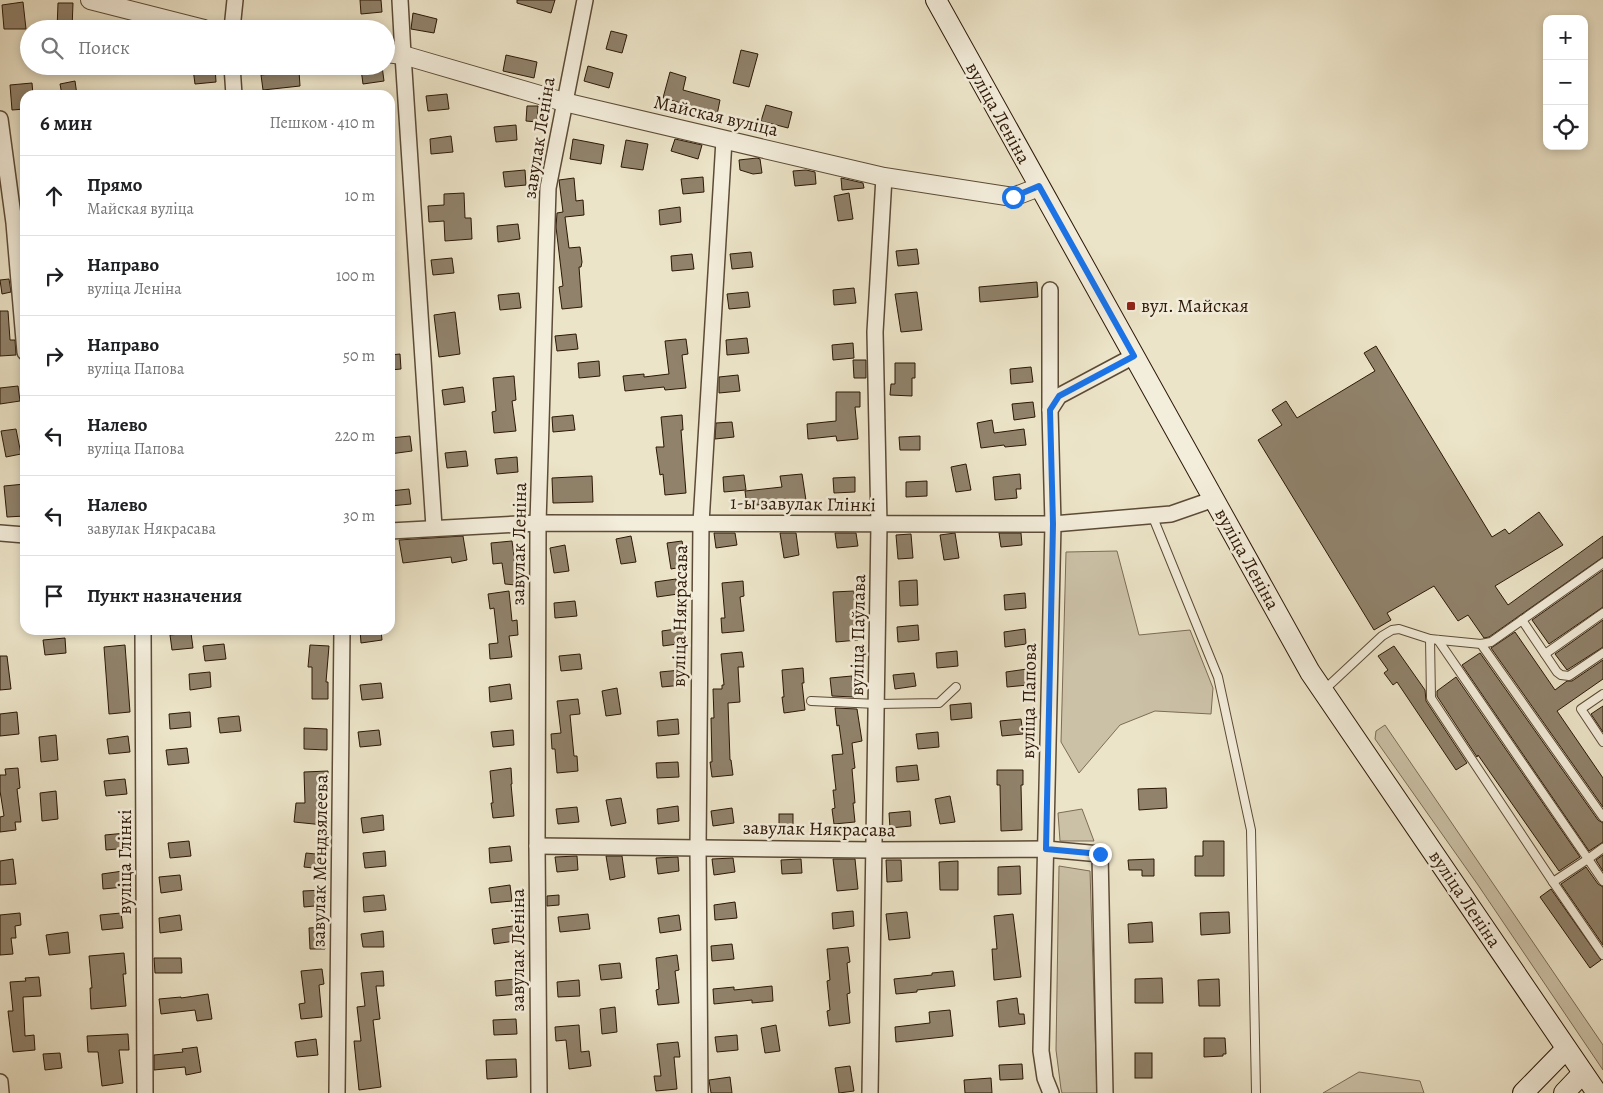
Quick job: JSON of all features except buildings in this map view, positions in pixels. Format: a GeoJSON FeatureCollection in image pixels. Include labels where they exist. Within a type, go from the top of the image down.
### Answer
{"type":"FeatureCollection","features":[{"type":"Feature","properties":{"kind":"main road","name":"вуліца Леніна"},"geometry":{"type":"LineString","coordinates":[[936,0],[1310,672],[1597,1093]]}},
{"type":"Feature","properties":{"kind":"main road"},"geometry":{"type":"LineString","coordinates":[[1524,1093],[1566,1048]]}},
{"type":"Feature","properties":{"kind":"main road"},"geometry":{"type":"LineString","coordinates":[[1564,1093],[1583,1073]]}},
{"type":"Feature","properties":{"kind":"street"},"geometry":{"type":"LineString","coordinates":[[90,0],[169,20]]}},
{"type":"Feature","properties":{"kind":"street"},"geometry":{"type":"LineString","coordinates":[[233,20],[235,0]]}},
{"type":"Feature","properties":{"kind":"street"},"geometry":{"type":"LineString","coordinates":[[395,45],[400,0]]}},
{"type":"Feature","properties":{"kind":"street","name":"завулак Леніна"},"geometry":{"type":"LineString","coordinates":[[539,1093],[538,523],[548,188],[585,0]]}},
{"type":"Feature","properties":{"kind":"street","name":"Майская вуліца"},"geometry":{"type":"LineString","coordinates":[[395,54],[564,102],[884,177],[1013,197],[1039,186]]}},
{"type":"Feature","properties":{"kind":"street"},"geometry":{"type":"LineString","coordinates":[[395,66],[434,528]]}},
{"type":"Feature","properties":{"kind":"street"},"geometry":{"type":"LineString","coordinates":[[233,75],[234,90]]}},
{"type":"Feature","properties":{"kind":"street"},"geometry":{"type":"LineString","coordinates":[[0,119],[14,223],[20,293]]}},
{"type":"Feature","properties":{"kind":"street","name":"вуліца Някрасава"},"geometry":{"type":"LineString","coordinates":[[700,1093],[698,848],[701,523],[724,140]]}},
{"type":"Feature","properties":{"kind":"street","name":"вуліца Паўлава"},"geometry":{"type":"LineString","coordinates":[[870,1093],[879,525],[875,332],[884,177]]}},
{"type":"Feature","properties":{"kind":"street","name":"вуліца Папова"},"geometry":{"type":"LineString","coordinates":[[1050,290],[1050,410],[1053,524],[1041,1051],[1045,1078],[1051,1093]]}},
{"type":"Feature","properties":{"kind":"street"},"geometry":{"type":"LineString","coordinates":[[1050,410],[1059,396],[1134,356]]}},
{"type":"Feature","properties":{"kind":"street","name":"1-ы завулак Глінкі"},"geometry":{"type":"LineString","coordinates":[[395,531],[538,523],[1053,524],[1171,514],[1214,499]]}},
{"type":"Feature","properties":{"kind":"street"},"geometry":{"type":"LineString","coordinates":[[0,533],[20,535]]}},
{"type":"Feature","properties":{"kind":"street","name":"вуліца Глінкі"},"geometry":{"type":"LineString","coordinates":[[143,635],[145,1093]]}},
{"type":"Feature","properties":{"kind":"street","name":"завулак Мендзялеева"},"geometry":{"type":"LineString","coordinates":[[337,1093],[342,635]]}},
{"type":"Feature","properties":{"kind":"street","name":"завулак Някрасава"},"geometry":{"type":"LineString","coordinates":[[538,846],[874,850],[1046,849],[1100,854],[1105,1093]]}},
{"type":"Feature","properties":{"kind":"street"},"geometry":{"type":"LineString","coordinates":[[0,1082],[1,1093]]}},
{"type":"Feature","properties":{"kind":"lane"},"geometry":{"type":"LineString","coordinates":[[1152,515],[1218,677],[1251,830],[1256,1093]]}},
{"type":"Feature","properties":{"kind":"lane"},"geometry":{"type":"LineString","coordinates":[[1323,691],[1382,636],[1392,630],[1399,629],[1438,640],[1481,644],[1491,642],[1603,563]]}},
{"type":"Feature","properties":{"kind":"lane"},"geometry":{"type":"LineString","coordinates":[[1545,654],[1603,612]]}},
{"type":"Feature","properties":{"kind":"lane"},"geometry":{"type":"LineString","coordinates":[[1522,620],[1557,672],[1567,677],[1603,653]]}},
{"type":"Feature","properties":{"kind":"lane"},"geometry":{"type":"LineString","coordinates":[[1430,639],[1431,698],[1603,955]]}},
{"type":"Feature","properties":{"kind":"lane"},"geometry":{"type":"LineString","coordinates":[[1438,640],[1603,881]]}},
{"type":"Feature","properties":{"kind":"lane"},"geometry":{"type":"LineString","coordinates":[[1481,644],[1603,817]]}},
{"type":"Feature","properties":{"kind":"lane"},"geometry":{"type":"LineString","coordinates":[[811,702],[939,703],[956,687]]}},
{"type":"Feature","properties":{"kind":"lane"},"geometry":{"type":"LineString","coordinates":[[1603,694],[1581,709],[1603,742]]}},
{"type":"Feature","properties":{"kind":"lane"},"geometry":{"type":"LineString","coordinates":[[1553,882],[1603,848]]}},
{"type":"Feature","properties":{"kind":"shaded area"},"geometry":{"type":"Polygon","coordinates":[[[1117,551],[1139,635],[1190,630],[1213,688],[1211,714],[1155,711],[1120,725],[1079,773],[1061,742],[1066,552],[1117,551]]]}},
{"type":"Feature","properties":{"kind":"shaded area"},"geometry":{"type":"Polygon","coordinates":[[[1385,725],[1603,1045],[1603,1070],[1478,885],[1375,739],[1376,731],[1385,725]]]}},
{"type":"Feature","properties":{"kind":"shaded area"},"geometry":{"type":"Polygon","coordinates":[[[1082,809],[1094,841],[1060,841],[1058,813],[1082,809]]]}},
{"type":"Feature","properties":{"kind":"shaded area"},"geometry":{"type":"Polygon","coordinates":[[[1059,866],[1090,871],[1097,1093],[1062,1093],[1061,1089],[1056,1050],[1059,866]]]}},
{"type":"Feature","properties":{"kind":"shaded area"},"geometry":{"type":"Polygon","coordinates":[[[1359,1072],[1420,1081],[1424,1093],[1323,1093],[1359,1072]]]}},
{"type":"Feature","properties":{"kind":"place","name":"вул. Майская"},"geometry":{"type":"Point","coordinates":[1131,306]}},
{"type":"Feature","properties":{"kind":"route"},"geometry":{"type":"LineString","coordinates":[[1013,197],[1039,186],[1134,356],[1059,396],[1050,410],[1053,524],[1046,849],[1100,854]]}}]}
